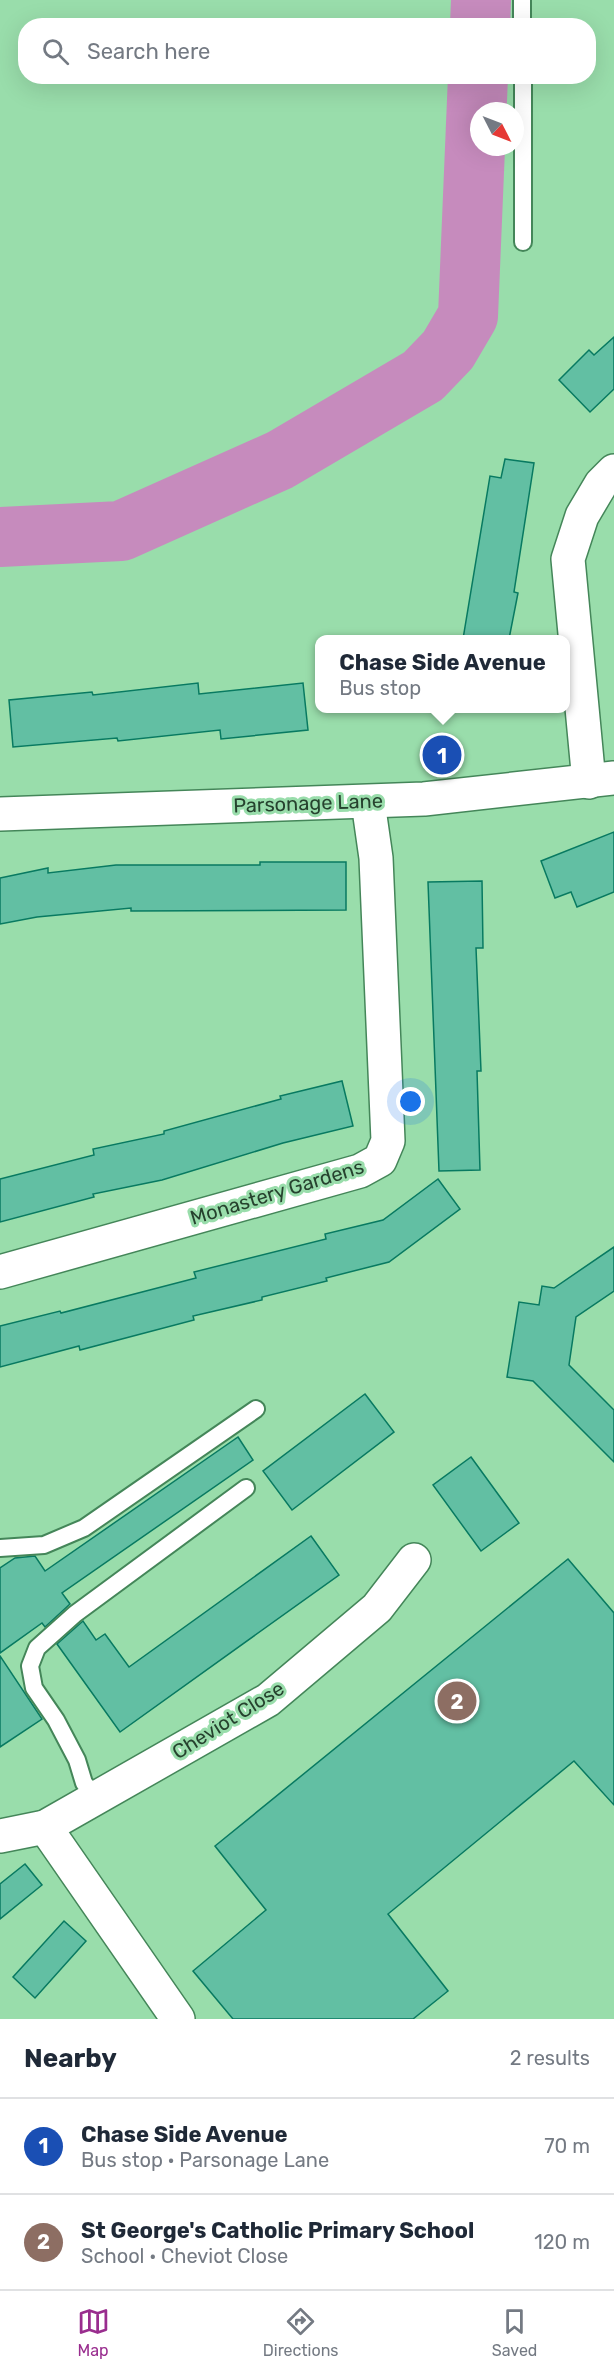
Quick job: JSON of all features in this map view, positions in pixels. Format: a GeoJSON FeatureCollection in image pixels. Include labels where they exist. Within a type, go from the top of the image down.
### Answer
{"type":"FeatureCollection","features":[{"type":"Feature","properties":{"kind":"street"},"geometry":{"type":"LineString","coordinates":[[601,780],[568,559],[582,516],[602,484],[614,471]]}},
{"type":"Feature","properties":{"kind":"street","name":"Parsonage Lane"},"geometry":{"type":"LineString","coordinates":[[0,814],[368,802],[601,780]]}},
{"type":"Feature","properties":{"kind":"street","name":"Monastery Gardens"},"geometry":{"type":"LineString","coordinates":[[0,1272],[360,1171],[380,1160],[388,1141],[376,858],[368,802]]}},
{"type":"Feature","properties":{"kind":"street","name":"Cheviot Close"},"geometry":{"type":"LineString","coordinates":[[0,1836],[45,1827],[268,1700],[377,1608],[414,1560]]}},
{"type":"Feature","properties":{"kind":"street"},"geometry":{"type":"LineString","coordinates":[[45,1827],[178,2019]]}},
{"type":"Feature","properties":{"kind":"lane"},"geometry":{"type":"LineString","coordinates":[[522,0],[522,18]]}},
{"type":"Feature","properties":{"kind":"lane"},"geometry":{"type":"LineString","coordinates":[[522,84],[523,242]]}},
{"type":"Feature","properties":{"kind":"lane"},"geometry":{"type":"LineString","coordinates":[[0,1548],[44,1545],[84,1528],[256,1409]]}},
{"type":"Feature","properties":{"kind":"lane"},"geometry":{"type":"LineString","coordinates":[[97,1798],[84,1783],[77,1760],[56,1720],[34,1688],[30,1666],[37,1648],[75,1614],[246,1488]]}},
{"type":"Feature","properties":{"kind":"building"},"geometry":{"type":"Polygon","coordinates":[[[614,337],[614,389],[590,412],[559,380],[589,350],[594,355],[614,337]]]}},
{"type":"Feature","properties":{"kind":"building"},"geometry":{"type":"Polygon","coordinates":[[[505,459],[534,463],[514,592],[518,593],[510,635],[464,635],[490,476],[501,478],[505,459]]]}},
{"type":"Feature","properties":{"kind":"building"},"geometry":{"type":"Polygon","coordinates":[[[198,683],[199,694],[303,683],[308,730],[221,739],[220,730],[118,741],[117,738],[13,747],[9,700],[92,692],[93,695],[198,683]]]}},
{"type":"Feature","properties":{"kind":"building"},"geometry":{"type":"Polygon","coordinates":[[[614,832],[614,892],[577,907],[571,892],[555,898],[541,861],[614,832]]]}},
{"type":"Feature","properties":{"kind":"building"},"geometry":{"type":"Polygon","coordinates":[[[260,862],[346,862],[346,910],[131,911],[131,908],[37,917],[0,924],[0,878],[48,868],[48,873],[116,865],[260,865],[260,862]]]}},
{"type":"Feature","properties":{"kind":"building"},"geometry":{"type":"Polygon","coordinates":[[[482,881],[483,948],[476,948],[481,1071],[477,1071],[480,1170],[439,1171],[428,882],[482,881]]]}},
{"type":"Feature","properties":{"kind":"building"},"geometry":{"type":"Polygon","coordinates":[[[342,1081],[353,1126],[283,1143],[162,1180],[93,1194],[94,1197],[0,1222],[0,1179],[94,1155],[93,1149],[164,1134],[164,1131],[281,1099],[280,1096],[342,1081]]]}},
{"type":"Feature","properties":{"kind":"building"},"geometry":{"type":"Polygon","coordinates":[[[438,1179],[460,1209],[389,1262],[326,1278],[327,1281],[262,1297],[262,1300],[193,1316],[194,1320],[80,1350],[79,1346],[0,1367],[0,1326],[60,1311],[61,1313],[196,1278],[194,1272],[326,1239],[325,1234],[383,1220],[438,1179]]]}},
{"type":"Feature","properties":{"kind":"building"},"geometry":{"type":"Polygon","coordinates":[[[614,1247],[614,1291],[576,1317],[569,1365],[614,1410],[614,1462],[533,1381],[507,1377],[519,1302],[539,1305],[542,1286],[554,1288],[614,1247]]]}},
{"type":"Feature","properties":{"kind":"building"},"geometry":{"type":"Polygon","coordinates":[[[365,1394],[394,1432],[292,1510],[263,1471],[365,1394]]]}},
{"type":"Feature","properties":{"kind":"building"},"geometry":{"type":"Polygon","coordinates":[[[238,1437],[253,1460],[62,1593],[70,1604],[45,1627],[42,1623],[0,1653],[0,1568],[15,1558],[35,1556],[45,1571],[238,1437]]]}},
{"type":"Feature","properties":{"kind":"building"},"geometry":{"type":"Polygon","coordinates":[[[471,1457],[519,1523],[481,1551],[433,1485],[471,1457]]]}},
{"type":"Feature","properties":{"kind":"building"},"geometry":{"type":"Polygon","coordinates":[[[311,1536],[339,1575],[120,1732],[57,1644],[83,1621],[96,1640],[105,1634],[129,1667],[311,1536]]]}},
{"type":"Feature","properties":{"kind":"building"},"geometry":{"type":"Polygon","coordinates":[[[568,1559],[614,1613],[614,1805],[574,1761],[388,1914],[448,1991],[413,2019],[233,2019],[193,1971],[266,1910],[215,1846],[568,1559]]]}},
{"type":"Feature","properties":{"kind":"building"},"geometry":{"type":"Polygon","coordinates":[[[0,1656],[42,1719],[0,1747],[0,1656]]]}},
{"type":"Feature","properties":{"kind":"building"},"geometry":{"type":"Polygon","coordinates":[[[25,1864],[42,1885],[0,1919],[0,1884],[25,1864]]]}},
{"type":"Feature","properties":{"kind":"building"},"geometry":{"type":"Polygon","coordinates":[[[64,1921],[86,1941],[35,1998],[13,1977],[64,1921]]]}},
{"type":"Feature","properties":{"kind":"waterway"},"geometry":{"type":"LineString","coordinates":[[480,18],[481,0]]}},
{"type":"Feature","properties":{"kind":"waterway"},"geometry":{"type":"LineString","coordinates":[[0,537],[121,531],[280,460],[423,376],[448,350],[468,316],[478,84]]}},
{"type":"Feature","properties":{"kind":"place","name":"Chase Side Avenue"},"geometry":{"type":"Point","coordinates":[442,755]}},
{"type":"Feature","properties":{"kind":"place","name":"St George's Catholic Primary School"},"geometry":{"type":"Point","coordinates":[457,1701]}}]}
